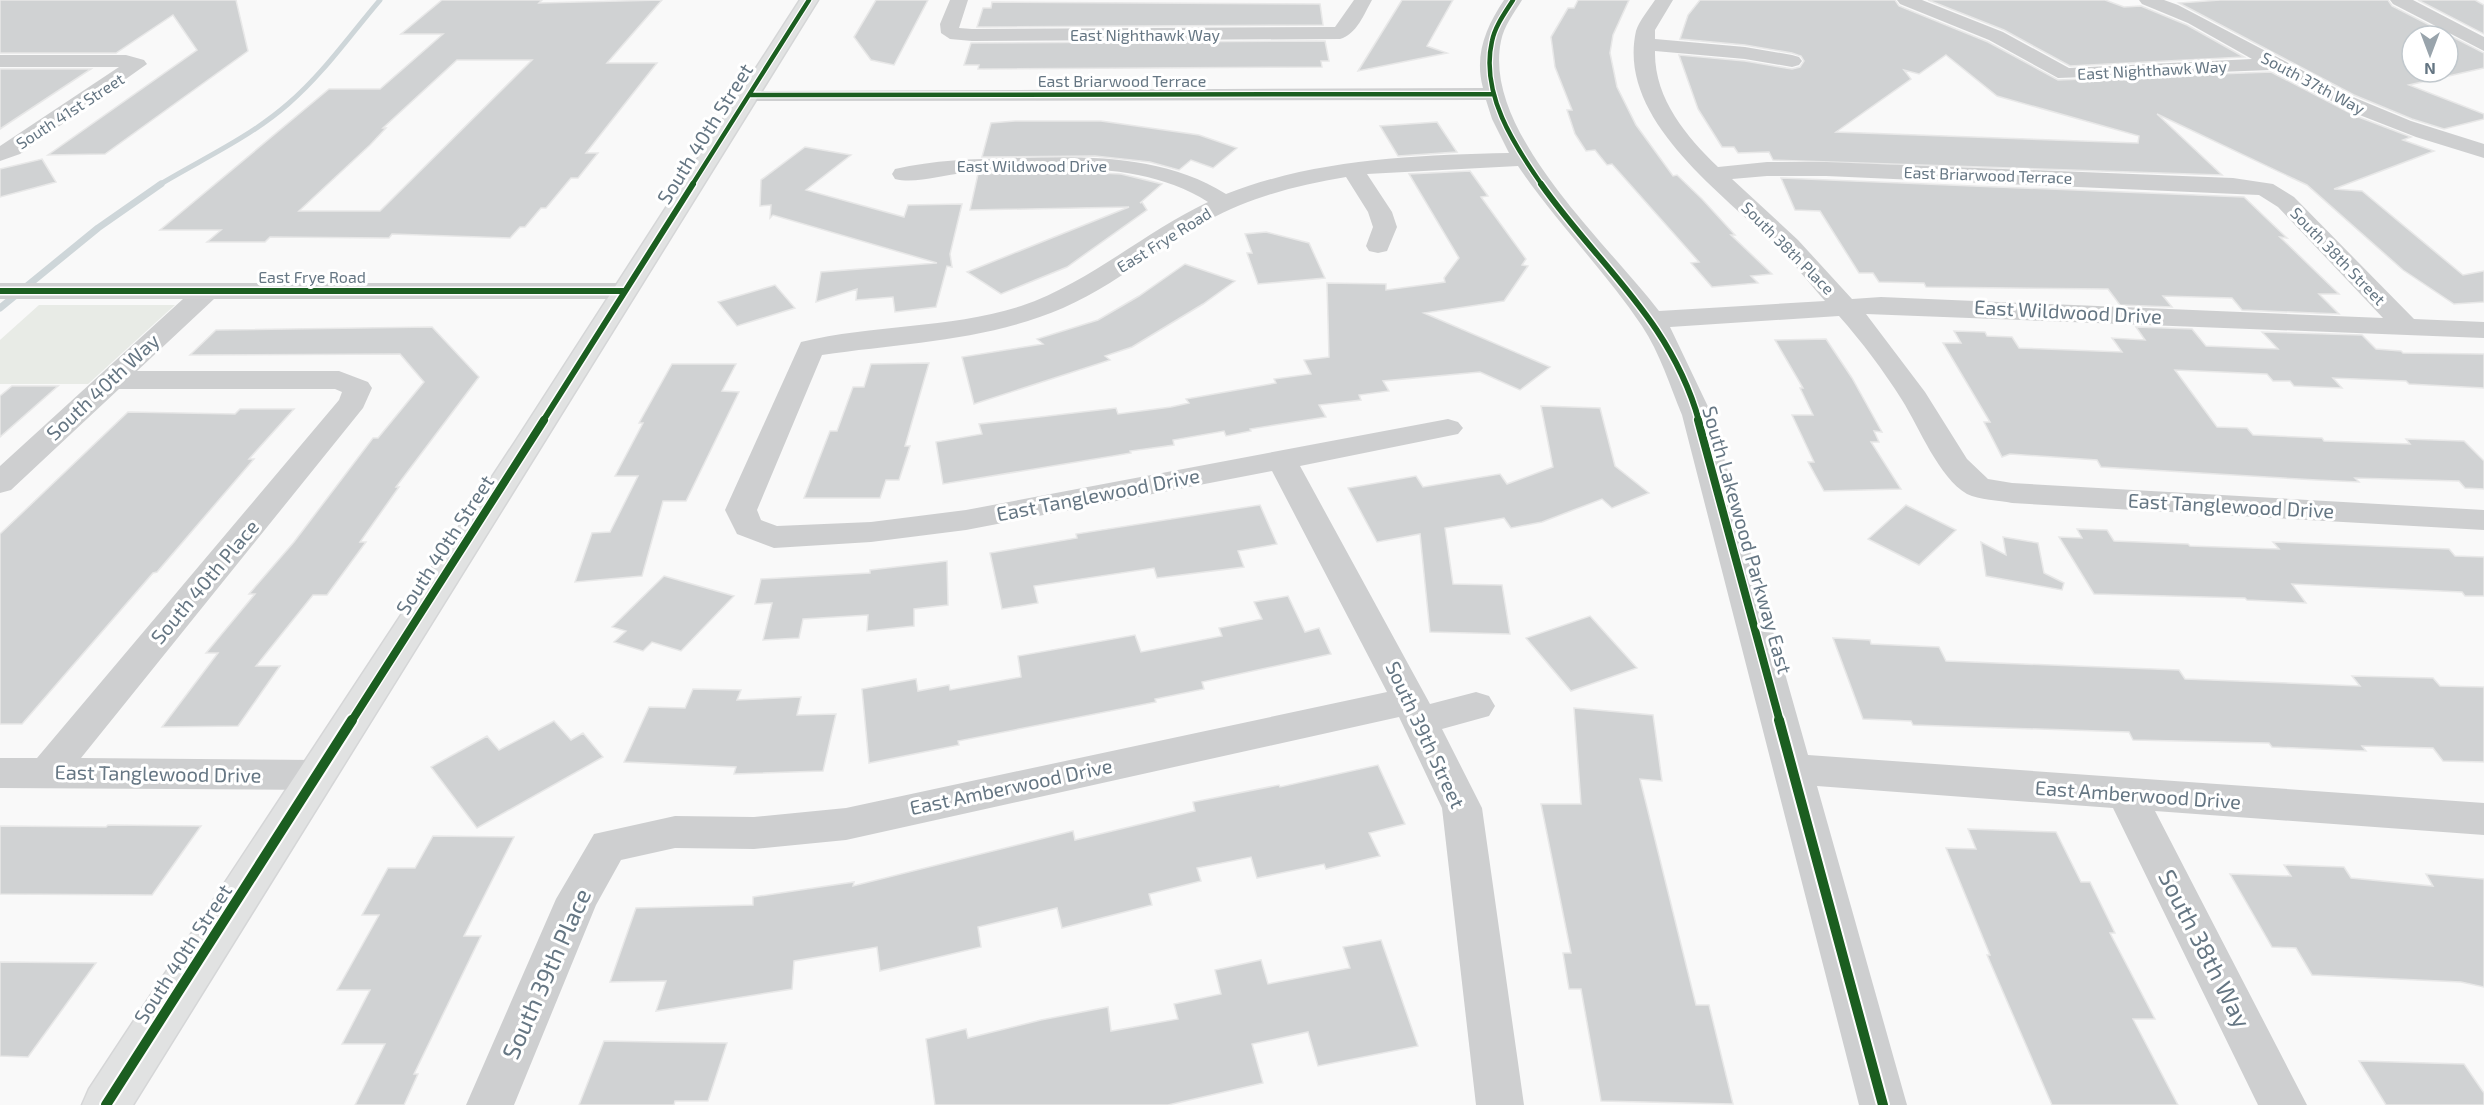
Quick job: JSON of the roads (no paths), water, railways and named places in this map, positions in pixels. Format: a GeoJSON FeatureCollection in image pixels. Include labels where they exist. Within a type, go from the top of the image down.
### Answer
{"type":"FeatureCollection","features":[{"type":"Feature","properties":{"kind":"main road","name":"South 40th Street"},"geometry":{"type":"LineString","coordinates":[[106,1105],[809,0]]}},
{"type":"Feature","properties":{"kind":"street","name":"East Nighthawk Way"},"geometry":{"type":"LineString","coordinates":[[959,0],[949,24],[950,33],[1340,33],[1349,26],[1363,0]]}},
{"type":"Feature","properties":{"kind":"street","name":"South Lakewood Parkway East"},"geometry":{"type":"LineString","coordinates":[[1513,0],[1498,24],[1491,45],[1494,94],[1512,142],[1652,320],[1672,354],[1697,415],[1882,1105]]}},
{"type":"Feature","properties":{"kind":"street","name":"South 38th Place"},"geometry":{"type":"LineString","coordinates":[[1664,0],[1646,30],[1645,44],[1648,84],[1667,122],[1712,174],[1789,245],[1846,307],[1915,398],[1955,465],[1978,487]]}},
{"type":"Feature","properties":{"kind":"street","name":"East Nighthawk Way"},"geometry":{"type":"LineString","coordinates":[[1906,0],[1989,32],[2065,75],[2276,64]]}},
{"type":"Feature","properties":{"kind":"street","name":"South 37th Way"},"geometry":{"type":"LineString","coordinates":[[2148,0],[2199,21],[2325,91],[2379,117],[2484,152]]}},
{"type":"Feature","properties":{"kind":"street"},"geometry":{"type":"LineString","coordinates":[[2399,0],[2484,45]]}},
{"type":"Feature","properties":{"kind":"street"},"geometry":{"type":"LineString","coordinates":[[1645,44],[1745,53],[1792,61]]}},
{"type":"Feature","properties":{"kind":"street","name":"South 41st Street"},"geometry":{"type":"LineString","coordinates":[[0,61],[126,61],[137,64],[22,142],[0,154]]}},
{"type":"Feature","properties":{"kind":"street","name":"East Briarwood Terrace"},"geometry":{"type":"LineString","coordinates":[[750,95],[1494,94]]}},
{"type":"Feature","properties":{"kind":"street","name":"East Frye Road"},"geometry":{"type":"LineString","coordinates":[[748,527],[741,510],[812,348],[862,340],[908,337],[984,325],[1030,312],[1073,295],[1200,214],[1286,180],[1352,169],[1524,159]]}},
{"type":"Feature","properties":{"kind":"street","name":"East Wildwood Drive"},"geometry":{"type":"LineString","coordinates":[[903,174],[946,166],[1069,163],[1118,166],[1168,176],[1207,190],[1225,203]]}},
{"type":"Feature","properties":{"kind":"street","name":"East Briarwood Terrace"},"geometry":{"type":"LineString","coordinates":[[1712,174],[1776,168],[1837,169],[2233,184],[2265,189]]}},
{"type":"Feature","properties":{"kind":"street"},"geometry":{"type":"LineString","coordinates":[[1352,169],[1380,212],[1386,227],[1378,246]]}},
{"type":"Feature","properties":{"kind":"street","name":"South 38th Street"},"geometry":{"type":"LineString","coordinates":[[2265,189],[2286,202],[2408,328]]}},
{"type":"Feature","properties":{"kind":"street","name":"East Frye Road"},"geometry":{"type":"LineString","coordinates":[[0,291],[624,291]]}},
{"type":"Feature","properties":{"kind":"street","name":"South 40th Way"},"geometry":{"type":"LineString","coordinates":[[0,483],[207,291]]}},
{"type":"Feature","properties":{"kind":"street","name":"East Wildwood Drive"},"geometry":{"type":"LineString","coordinates":[[1652,320],[1846,307],[1928,306],[2484,330]]}},
{"type":"Feature","properties":{"kind":"street","name":"South 40th Place"},"geometry":{"type":"LineString","coordinates":[[47,773],[353,402],[358,388],[339,380],[111,380]]}},
{"type":"Feature","properties":{"kind":"street","name":"East Tanglewood Drive"},"geometry":{"type":"LineString","coordinates":[[748,527],[774,537],[871,532],[966,520],[1448,428]]}},
{"type":"Feature","properties":{"kind":"street","name":"South 39th Street"},"geometry":{"type":"LineString","coordinates":[[1282,461],[1415,711],[1462,808],[1500,1105]]}},
{"type":"Feature","properties":{"kind":"street","name":"East Tanglewood Drive"},"geometry":{"type":"LineString","coordinates":[[1978,487],[2012,493],[2484,520]]}},
{"type":"Feature","properties":{"kind":"street","name":"East Amberwood Drive"},"geometry":{"type":"LineString","coordinates":[[608,846],[675,832],[754,833],[846,824],[1415,711],[1476,706]]}},
{"type":"Feature","properties":{"kind":"street","name":"East Amberwood Drive"},"geometry":{"type":"LineString","coordinates":[[1792,770],[2484,819]]}},
{"type":"Feature","properties":{"kind":"street","name":"East Tanglewood Drive"},"geometry":{"type":"LineString","coordinates":[[0,773],[317,775]]}},
{"type":"Feature","properties":{"kind":"street","name":"South 38th Way"},"geometry":{"type":"LineString","coordinates":[[2126,794],[2283,1105]]}},
{"type":"Feature","properties":{"kind":"street","name":"South 39th Place"},"geometry":{"type":"LineString","coordinates":[[490,1105],[577,899],[608,846]]}},
{"type":"Feature","properties":{"kind":"waterway"},"geometry":{"type":"LineString","coordinates":[[159,185],[241,138],[288,104],[325,67],[380,0]]}},
{"type":"Feature","properties":{"kind":"waterway"},"geometry":{"type":"LineString","coordinates":[[0,308],[98,228],[161,184]]}}]}
